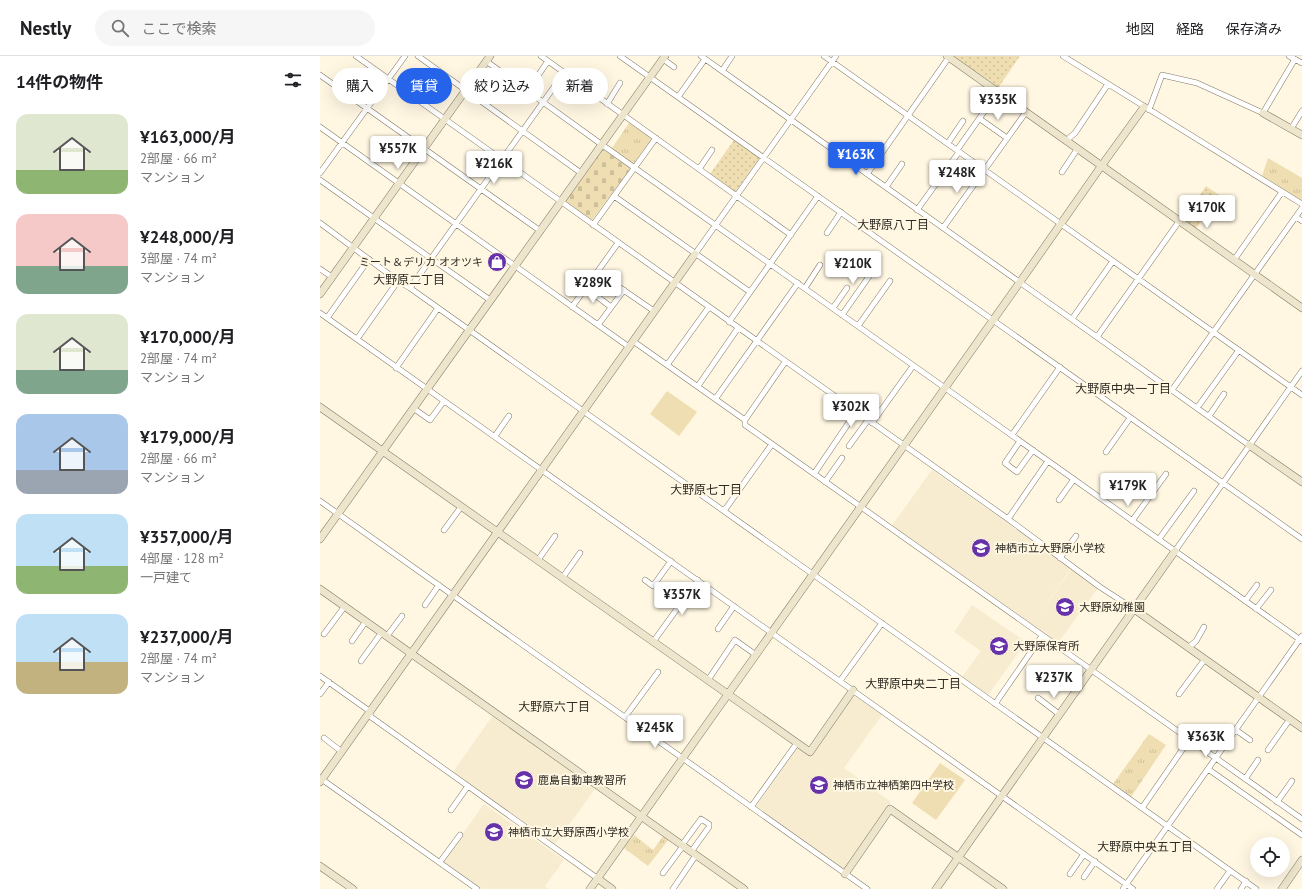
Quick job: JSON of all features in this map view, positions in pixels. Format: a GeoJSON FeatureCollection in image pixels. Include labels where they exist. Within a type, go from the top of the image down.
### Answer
{"type":"FeatureCollection","features":[{"type":"Feature","properties":{"kind":"street"},"geometry":{"type":"LineString","coordinates":[[356,56],[1008,519],[1100,587],[1134,608],[1302,728]]}},
{"type":"Feature","properties":{"kind":"street"},"geometry":{"type":"LineString","coordinates":[[320,173],[405,56]]}},
{"type":"Feature","properties":{"kind":"street"},"geometry":{"type":"LineString","coordinates":[[418,56],[460,86]]}},
{"type":"Feature","properties":{"kind":"street"},"geometry":{"type":"LineString","coordinates":[[479,56],[488,58],[500,68]]}},
{"type":"Feature","properties":{"kind":"street"},"geometry":{"type":"LineString","coordinates":[[541,56],[557,68]]}},
{"type":"Feature","properties":{"kind":"street"},"geometry":{"type":"LineString","coordinates":[[620,56],[1302,539]]}},
{"type":"Feature","properties":{"kind":"street"},"geometry":{"type":"LineString","coordinates":[[722,71],[732,56]]}},
{"type":"Feature","properties":{"kind":"street"},"geometry":{"type":"LineString","coordinates":[[824,56],[1302,395]]}},
{"type":"Feature","properties":{"kind":"street"},"geometry":{"type":"LineString","coordinates":[[477,889],[321,780],[836,56]]}},
{"type":"Feature","properties":{"kind":"street"},"geometry":{"type":"LineString","coordinates":[[1063,56],[1302,204]]}},
{"type":"Feature","properties":{"kind":"street"},"geometry":{"type":"LineString","coordinates":[[1289,56],[1302,63]]}},
{"type":"Feature","properties":{"kind":"street"},"geometry":{"type":"LineString","coordinates":[[320,539],[664,57],[674,67]]}},
{"type":"Feature","properties":{"kind":"street"},"geometry":{"type":"LineString","coordinates":[[678,97],[703,57],[1302,482]]}},
{"type":"Feature","properties":{"kind":"street"},"geometry":{"type":"LineString","coordinates":[[867,174],[948,57],[1180,220],[1302,308]]}},
{"type":"Feature","properties":{"kind":"street"},"geometry":{"type":"LineString","coordinates":[[481,68],[488,58]]}},
{"type":"Feature","properties":{"kind":"street"},"geometry":{"type":"LineString","coordinates":[[1263,114],[1295,59]]}},
{"type":"Feature","properties":{"kind":"street"},"geometry":{"type":"LineString","coordinates":[[543,68],[548,61]]}},
{"type":"Feature","properties":{"kind":"street"},"geometry":{"type":"LineString","coordinates":[[320,75],[540,230]]}},
{"type":"Feature","properties":{"kind":"street"},"geometry":{"type":"LineString","coordinates":[[590,889],[860,507],[905,446],[1102,165],[1147,108],[1162,75],[1197,83],[1263,114],[1302,135]]}},
{"type":"Feature","properties":{"kind":"street"},"geometry":{"type":"LineString","coordinates":[[608,102],[620,83]]}},
{"type":"Feature","properties":{"kind":"street"},"geometry":{"type":"LineString","coordinates":[[1067,140],[1075,133],[1108,84]]}},
{"type":"Feature","properties":{"kind":"street"},"geometry":{"type":"LineString","coordinates":[[544,101],[552,90]]}},
{"type":"Feature","properties":{"kind":"street"},"geometry":{"type":"LineString","coordinates":[[917,210],[998,92]]}},
{"type":"Feature","properties":{"kind":"street"},"geometry":{"type":"LineString","coordinates":[[320,294],[460,98]]}},
{"type":"Feature","properties":{"kind":"street"},"geometry":{"type":"LineString","coordinates":[[544,103],[1245,601],[1301,638],[1125,887]]}},
{"type":"Feature","properties":{"kind":"street"},"geometry":{"type":"LineString","coordinates":[[486,104],[581,173]]}},
{"type":"Feature","properties":{"kind":"street"},"geometry":{"type":"LineString","coordinates":[[410,288],[542,104]]}},
{"type":"Feature","properties":{"kind":"street"},"geometry":{"type":"LineString","coordinates":[[607,104],[791,235]]}},
{"type":"Feature","properties":{"kind":"street"},"geometry":{"type":"LineString","coordinates":[[943,228],[1026,112]]}},
{"type":"Feature","properties":{"kind":"street"},"geometry":{"type":"LineString","coordinates":[[1292,129],[1302,112]]}},
{"type":"Feature","properties":{"kind":"street"},"geometry":{"type":"LineString","coordinates":[[980,119],[1007,138]]}},
{"type":"Feature","properties":{"kind":"street"},"geometry":{"type":"LineString","coordinates":[[948,143],[963,121]]}},
{"type":"Feature","properties":{"kind":"street"},"geometry":{"type":"LineString","coordinates":[[320,127],[598,325],[667,364],[745,420]]}},
{"type":"Feature","properties":{"kind":"street"},"geometry":{"type":"LineString","coordinates":[[593,225],[656,138]]}},
{"type":"Feature","properties":{"kind":"street"},"geometry":{"type":"LineString","coordinates":[[1062,172],[1078,148]]}},
{"type":"Feature","properties":{"kind":"street"},"geometry":{"type":"LineString","coordinates":[[699,169],[712,150]]}},
{"type":"Feature","properties":{"kind":"street"},"geometry":{"type":"LineString","coordinates":[[886,187],[902,164]]}},
{"type":"Feature","properties":{"kind":"street"},"geometry":{"type":"LineString","coordinates":[[320,180],[490,300]]}},
{"type":"Feature","properties":{"kind":"street"},"geometry":{"type":"LineString","coordinates":[[1234,260],[1282,192]]}},
{"type":"Feature","properties":{"kind":"street"},"geometry":{"type":"LineString","coordinates":[[614,196],[750,292]]}},
{"type":"Feature","properties":{"kind":"street"},"geometry":{"type":"LineString","coordinates":[[729,322],[818,196]]}},
{"type":"Feature","properties":{"kind":"street"},"geometry":{"type":"LineString","coordinates":[[1172,390],[1302,208]]}},
{"type":"Feature","properties":{"kind":"street"},"geometry":{"type":"LineString","coordinates":[[827,233],[841,212]]}},
{"type":"Feature","properties":{"kind":"street"},"geometry":{"type":"LineString","coordinates":[[1296,217],[1302,221]]}},
{"type":"Feature","properties":{"kind":"street"},"geometry":{"type":"LineString","coordinates":[[1097,336],[1180,220]]}},
{"type":"Feature","properties":{"kind":"street"},"geometry":{"type":"LineString","coordinates":[[320,223],[398,281],[410,288],[1256,889]]}},
{"type":"Feature","properties":{"kind":"street"},"geometry":{"type":"LineString","coordinates":[[572,306],[618,242]]}},
{"type":"Feature","properties":{"kind":"street"},"geometry":{"type":"LineString","coordinates":[[327,318],[369,259]]}},
{"type":"Feature","properties":{"kind":"street"},"geometry":{"type":"LineString","coordinates":[[1072,319],[1113,261]]}},
{"type":"Feature","properties":{"kind":"street"},"geometry":{"type":"LineString","coordinates":[[804,288],[820,265]]}},
{"type":"Feature","properties":{"kind":"street"},"geometry":{"type":"LineString","coordinates":[[842,315],[877,265]]}},
{"type":"Feature","properties":{"kind":"street"},"geometry":{"type":"LineString","coordinates":[[320,269],[332,277]]}},
{"type":"Feature","properties":{"kind":"street"},"geometry":{"type":"LineString","coordinates":[[597,272],[654,311]]}},
{"type":"Feature","properties":{"kind":"street"},"geometry":{"type":"LineString","coordinates":[[357,339],[398,281]]}},
{"type":"Feature","properties":{"kind":"street"},"geometry":{"type":"LineString","coordinates":[[858,326],[890,281]]}},
{"type":"Feature","properties":{"kind":"street"},"geometry":{"type":"LineString","coordinates":[[716,398],[798,283]]}},
{"type":"Feature","properties":{"kind":"street"},"geometry":{"type":"LineString","coordinates":[[586,288],[611,307]]}},
{"type":"Feature","properties":{"kind":"street"},"geometry":{"type":"LineString","coordinates":[[833,308],[848,288]]}},
{"type":"Feature","properties":{"kind":"street"},"geometry":{"type":"LineString","coordinates":[[598,325],[624,290]]}},
{"type":"Feature","properties":{"kind":"street"},"geometry":{"type":"LineString","coordinates":[[667,364],[709,307]]}},
{"type":"Feature","properties":{"kind":"street"},"geometry":{"type":"LineString","coordinates":[[396,368],[438,308]]}},
{"type":"Feature","properties":{"kind":"street"},"geometry":{"type":"LineString","coordinates":[[320,313],[1084,854],[1125,887],[1133,889]]}},
{"type":"Feature","properties":{"kind":"street"},"geometry":{"type":"LineString","coordinates":[[698,386],[738,328]]}},
{"type":"Feature","properties":{"kind":"street"},"geometry":{"type":"LineString","coordinates":[[1197,408],[1239,350]]}},
{"type":"Feature","properties":{"kind":"street"},"geometry":{"type":"LineString","coordinates":[[786,362],[745,420],[745,425],[1302,820]]}},
{"type":"Feature","properties":{"kind":"street"},"geometry":{"type":"LineString","coordinates":[[849,446],[870,422],[913,366]]}},
{"type":"Feature","properties":{"kind":"street"},"geometry":{"type":"LineString","coordinates":[[1012,435],[1060,367]]}},
{"type":"Feature","properties":{"kind":"street"},"geometry":{"type":"LineString","coordinates":[[936,889],[1302,371]]}},
{"type":"Feature","properties":{"kind":"street"},"geometry":{"type":"LineString","coordinates":[[1209,416],[1224,394]]}},
{"type":"Feature","properties":{"kind":"street"},"geometry":{"type":"LineString","coordinates":[[413,408],[430,420],[444,401]]}},
{"type":"Feature","properties":{"kind":"street"},"geometry":{"type":"LineString","coordinates":[[320,407],[810,752],[853,690]]}},
{"type":"Feature","properties":{"kind":"street"},"geometry":{"type":"LineString","coordinates":[[814,474],[856,412]]}},
{"type":"Feature","properties":{"kind":"street"},"geometry":{"type":"LineString","coordinates":[[495,436],[509,416]]}},
{"type":"Feature","properties":{"kind":"street"},"geometry":{"type":"LineString","coordinates":[[1106,452],[1130,418]]}},
{"type":"Feature","properties":{"kind":"street"},"geometry":{"type":"LineString","coordinates":[[1020,441],[1005,463],[1017,472],[1033,450]]}},
{"type":"Feature","properties":{"kind":"street"},"geometry":{"type":"LineString","coordinates":[[724,511],[772,444]]}},
{"type":"Feature","properties":{"kind":"street"},"geometry":{"type":"LineString","coordinates":[[825,482],[842,458]]}},
{"type":"Feature","properties":{"kind":"street"},"geometry":{"type":"LineString","coordinates":[[1008,519],[1048,461]]}},
{"type":"Feature","properties":{"kind":"street"},"geometry":{"type":"LineString","coordinates":[[1132,520],[1166,474]]}},
{"type":"Feature","properties":{"kind":"street"},"geometry":{"type":"LineString","coordinates":[[1059,500],[1074,480]]}},
{"type":"Feature","properties":{"kind":"street"},"geometry":{"type":"LineString","coordinates":[[1159,539],[1194,491]]}},
{"type":"Feature","properties":{"kind":"street"},"geometry":{"type":"LineString","coordinates":[[320,501],[866,889]]}},
{"type":"Feature","properties":{"kind":"street"},"geometry":{"type":"LineString","coordinates":[[444,530],[461,507]]}},
{"type":"Feature","properties":{"kind":"street"},"geometry":{"type":"LineString","coordinates":[[538,560],[555,536]]}},
{"type":"Feature","properties":{"kind":"street"},"geometry":{"type":"LineString","coordinates":[[1060,558],[1076,536]]}},
{"type":"Feature","properties":{"kind":"street"},"geometry":{"type":"LineString","coordinates":[[563,577],[580,553]]}},
{"type":"Feature","properties":{"kind":"street"},"geometry":{"type":"LineString","coordinates":[[645,580],[653,586],[671,561]]}},
{"type":"Feature","properties":{"kind":"street"},"geometry":{"type":"LineString","coordinates":[[653,642],[698,580]]}},
{"type":"Feature","properties":{"kind":"street"},"geometry":{"type":"LineString","coordinates":[[425,605],[439,585]]}},
{"type":"Feature","properties":{"kind":"street"},"geometry":{"type":"LineString","coordinates":[[1245,601],[1257,585]]}},
{"type":"Feature","properties":{"kind":"street"},"geometry":{"type":"LineString","coordinates":[[320,589],[744,889]]}},
{"type":"Feature","properties":{"kind":"street"},"geometry":{"type":"LineString","coordinates":[[1256,608],[1271,590]]}},
{"type":"Feature","properties":{"kind":"street"},"geometry":{"type":"LineString","coordinates":[[324,634],[345,606]]}},
{"type":"Feature","properties":{"kind":"street"},"geometry":{"type":"LineString","coordinates":[[718,629],[734,606]]}},
{"type":"Feature","properties":{"kind":"street"},"geometry":{"type":"LineString","coordinates":[[362,661],[384,634],[402,616]]}},
{"type":"Feature","properties":{"kind":"street"},"geometry":{"type":"LineString","coordinates":[[352,641],[366,621]]}},
{"type":"Feature","properties":{"kind":"street"},"geometry":{"type":"LineString","coordinates":[[840,681],[882,623]]}},
{"type":"Feature","properties":{"kind":"street"},"geometry":{"type":"LineString","coordinates":[[1188,648],[1196,641],[1204,628]]}},
{"type":"Feature","properties":{"kind":"street"},"geometry":{"type":"LineString","coordinates":[[995,704],[1042,636]]}},
{"type":"Feature","properties":{"kind":"street"},"geometry":{"type":"LineString","coordinates":[[708,680],[736,640],[756,655]]}},
{"type":"Feature","properties":{"kind":"street"},"geometry":{"type":"LineString","coordinates":[[1179,694],[1205,660]]}},
{"type":"Feature","properties":{"kind":"street"},"geometry":{"type":"LineString","coordinates":[[625,718],[658,672]]}},
{"type":"Feature","properties":{"kind":"street"},"geometry":{"type":"LineString","coordinates":[[320,676],[368,710],[371,717],[612,889]]}},
{"type":"Feature","properties":{"kind":"street"},"geometry":{"type":"LineString","coordinates":[[320,694],[329,682]]}},
{"type":"Feature","properties":{"kind":"street"},"geometry":{"type":"LineString","coordinates":[[1038,698],[1060,714]]}},
{"type":"Feature","properties":{"kind":"street"},"geometry":{"type":"LineString","coordinates":[[1268,750],[1290,719]]}},
{"type":"Feature","properties":{"kind":"street"},"geometry":{"type":"LineString","coordinates":[[1236,730],[1250,740]]}},
{"type":"Feature","properties":{"kind":"street"},"geometry":{"type":"LineString","coordinates":[[324,738],[342,752]]}},
{"type":"Feature","properties":{"kind":"street"},"geometry":{"type":"LineString","coordinates":[[1142,808],[1189,740]]}},
{"type":"Feature","properties":{"kind":"street"},"geometry":{"type":"LineString","coordinates":[[752,807],[797,743]]}},
{"type":"Feature","properties":{"kind":"street"},"geometry":{"type":"LineString","coordinates":[[1245,779],[1258,760]]}},
{"type":"Feature","properties":{"kind":"street"},"geometry":{"type":"LineString","coordinates":[[1208,769],[1302,836]]}},
{"type":"Feature","properties":{"kind":"street"},"geometry":{"type":"LineString","coordinates":[[1277,802],[1292,781]]}},
{"type":"Feature","properties":{"kind":"street"},"geometry":{"type":"LineString","coordinates":[[452,810],[468,786]]}},
{"type":"Feature","properties":{"kind":"street"},"geometry":{"type":"LineString","coordinates":[[845,874],[890,809],[1003,889]]}},
{"type":"Feature","properties":{"kind":"street"},"geometry":{"type":"LineString","coordinates":[[663,873],[701,819],[709,824],[709,827],[674,887],[680,889]]}},
{"type":"Feature","properties":{"kind":"street"},"geometry":{"type":"LineString","coordinates":[[440,862],[460,835]]}},
{"type":"Feature","properties":{"kind":"street"},"geometry":{"type":"LineString","coordinates":[[1070,874],[1084,854]]}},
{"type":"Feature","properties":{"kind":"street"},"geometry":{"type":"LineString","coordinates":[[1282,889],[1302,860]]}},
{"type":"Feature","properties":{"kind":"street"},"geometry":{"type":"LineString","coordinates":[[1084,878],[1095,862]]}},
{"type":"Feature","properties":{"kind":"street"},"geometry":{"type":"LineString","coordinates":[[320,866],[353,889]]}},
{"type":"Feature","properties":{"kind":"street"},"geometry":{"type":"LineString","coordinates":[[1218,889],[1230,871]]}},
{"type":"Feature","properties":{"kind":"street"},"geometry":{"type":"LineString","coordinates":[[1241,889],[1246,882]]}},
{"type":"Feature","properties":{"kind":"shaded area","name":"神栖市立大野原小学校"},"geometry":{"type":"Polygon","coordinates":[[[932,470],[1071,568],[1035,622],[1072,568],[1098,588],[1058,643],[890,528],[932,470]]]}},
{"type":"Feature","properties":{"kind":"shaded area","name":"大野原保育所"},"geometry":{"type":"Polygon","coordinates":[[[972,605],[1026,642],[988,695],[962,677],[981,651],[954,632],[972,605]]]}},
{"type":"Feature","properties":{"kind":"shaded area","name":"神栖市立神栖第四中学校"},"geometry":{"type":"Polygon","coordinates":[[[853,695],[882,715],[844,768],[891,802],[844,870],[756,806],[797,748],[810,755],[853,695]]]}},
{"type":"Feature","properties":{"kind":"shaded area","name":"鹿島自動車教習所"},"geometry":{"type":"Polygon","coordinates":[[[493,715],[595,789],[555,844],[453,772],[493,715]]]}},
{"type":"Feature","properties":{"kind":"shaded area","name":"神栖市立大野原西小学校"},"geometry":{"type":"Polygon","coordinates":[[[484,804],[564,860],[545,886],[549,889],[483,889],[443,861],[484,804]]]}},
{"type":"Feature","properties":{"kind":"green space"},"geometry":{"type":"Polygon","coordinates":[[[952,56],[1020,56],[998,88],[952,56]]]}},
{"type":"Feature","properties":{"kind":"green space"},"geometry":{"type":"Polygon","coordinates":[[[629,123],[651,137],[651,140],[633,164],[612,148],[629,123]]]}},
{"type":"Feature","properties":{"kind":"green space"},"geometry":{"type":"Polygon","coordinates":[[[734,140],[760,158],[735,192],[710,174],[734,140]]]}},
{"type":"Feature","properties":{"kind":"green space"},"geometry":{"type":"Polygon","coordinates":[[[602,149],[631,168],[592,220],[565,200],[602,149]]]}},
{"type":"Feature","properties":{"kind":"green space"},"geometry":{"type":"Polygon","coordinates":[[[1268,158],[1302,178],[1302,201],[1262,176],[1268,158]]]}},
{"type":"Feature","properties":{"kind":"green space"},"geometry":{"type":"Polygon","coordinates":[[[1206,186],[1219,195],[1196,229],[1183,220],[1206,186]]]}},
{"type":"Feature","properties":{"kind":"green space"},"geometry":{"type":"Polygon","coordinates":[[[667,391],[697,412],[679,436],[650,414],[667,391]]]}},
{"type":"Feature","properties":{"kind":"green space"},"geometry":{"type":"Polygon","coordinates":[[[1149,734],[1166,745],[1131,797],[1113,784],[1149,734]]]}},
{"type":"Feature","properties":{"kind":"green space"},"geometry":{"type":"Polygon","coordinates":[[[940,763],[965,780],[936,820],[912,803],[940,763]]]}},
{"type":"Feature","properties":{"kind":"green space"},"geometry":{"type":"Polygon","coordinates":[[[634,835],[653,850],[664,835],[669,839],[648,866],[624,848],[634,835]]]}},
{"type":"Feature","properties":{"kind":"place","name":"ミート＆デリカ オオツキ"},"geometry":{"type":"Point","coordinates":[497,262]}},
{"type":"Feature","properties":{"kind":"place","name":"神栖市立大野原小学校"},"geometry":{"type":"Point","coordinates":[981,548]}},
{"type":"Feature","properties":{"kind":"place","name":"大野原幼稚園"},"geometry":{"type":"Point","coordinates":[1065,607]}},
{"type":"Feature","properties":{"kind":"place","name":"大野原保育所"},"geometry":{"type":"Point","coordinates":[999,646]}},
{"type":"Feature","properties":{"kind":"place","name":"鹿島自動車教習所"},"geometry":{"type":"Point","coordinates":[524,780]}},
{"type":"Feature","properties":{"kind":"place","name":"神栖市立神栖第四中学校"},"geometry":{"type":"Point","coordinates":[819,785]}},
{"type":"Feature","properties":{"kind":"place","name":"神栖市立大野原西小学校"},"geometry":{"type":"Point","coordinates":[494,832]}},
{"type":"Feature","properties":{"kind":"district","name":"大野原八丁目"},"geometry":{"type":"Point","coordinates":[893,225]}},
{"type":"Feature","properties":{"kind":"district","name":"大野原二丁目"},"geometry":{"type":"Point","coordinates":[409,280]}},
{"type":"Feature","properties":{"kind":"district","name":"大野原中央一丁目"},"geometry":{"type":"Point","coordinates":[1123,389]}},
{"type":"Feature","properties":{"kind":"district","name":"大野原七丁目"},"geometry":{"type":"Point","coordinates":[706,490]}},
{"type":"Feature","properties":{"kind":"district","name":"大野原中央二丁目"},"geometry":{"type":"Point","coordinates":[913,684]}},
{"type":"Feature","properties":{"kind":"district","name":"大野原六丁目"},"geometry":{"type":"Point","coordinates":[554,707]}},
{"type":"Feature","properties":{"kind":"district","name":"大野原中央五丁目"},"geometry":{"type":"Point","coordinates":[1145,847]}}]}
